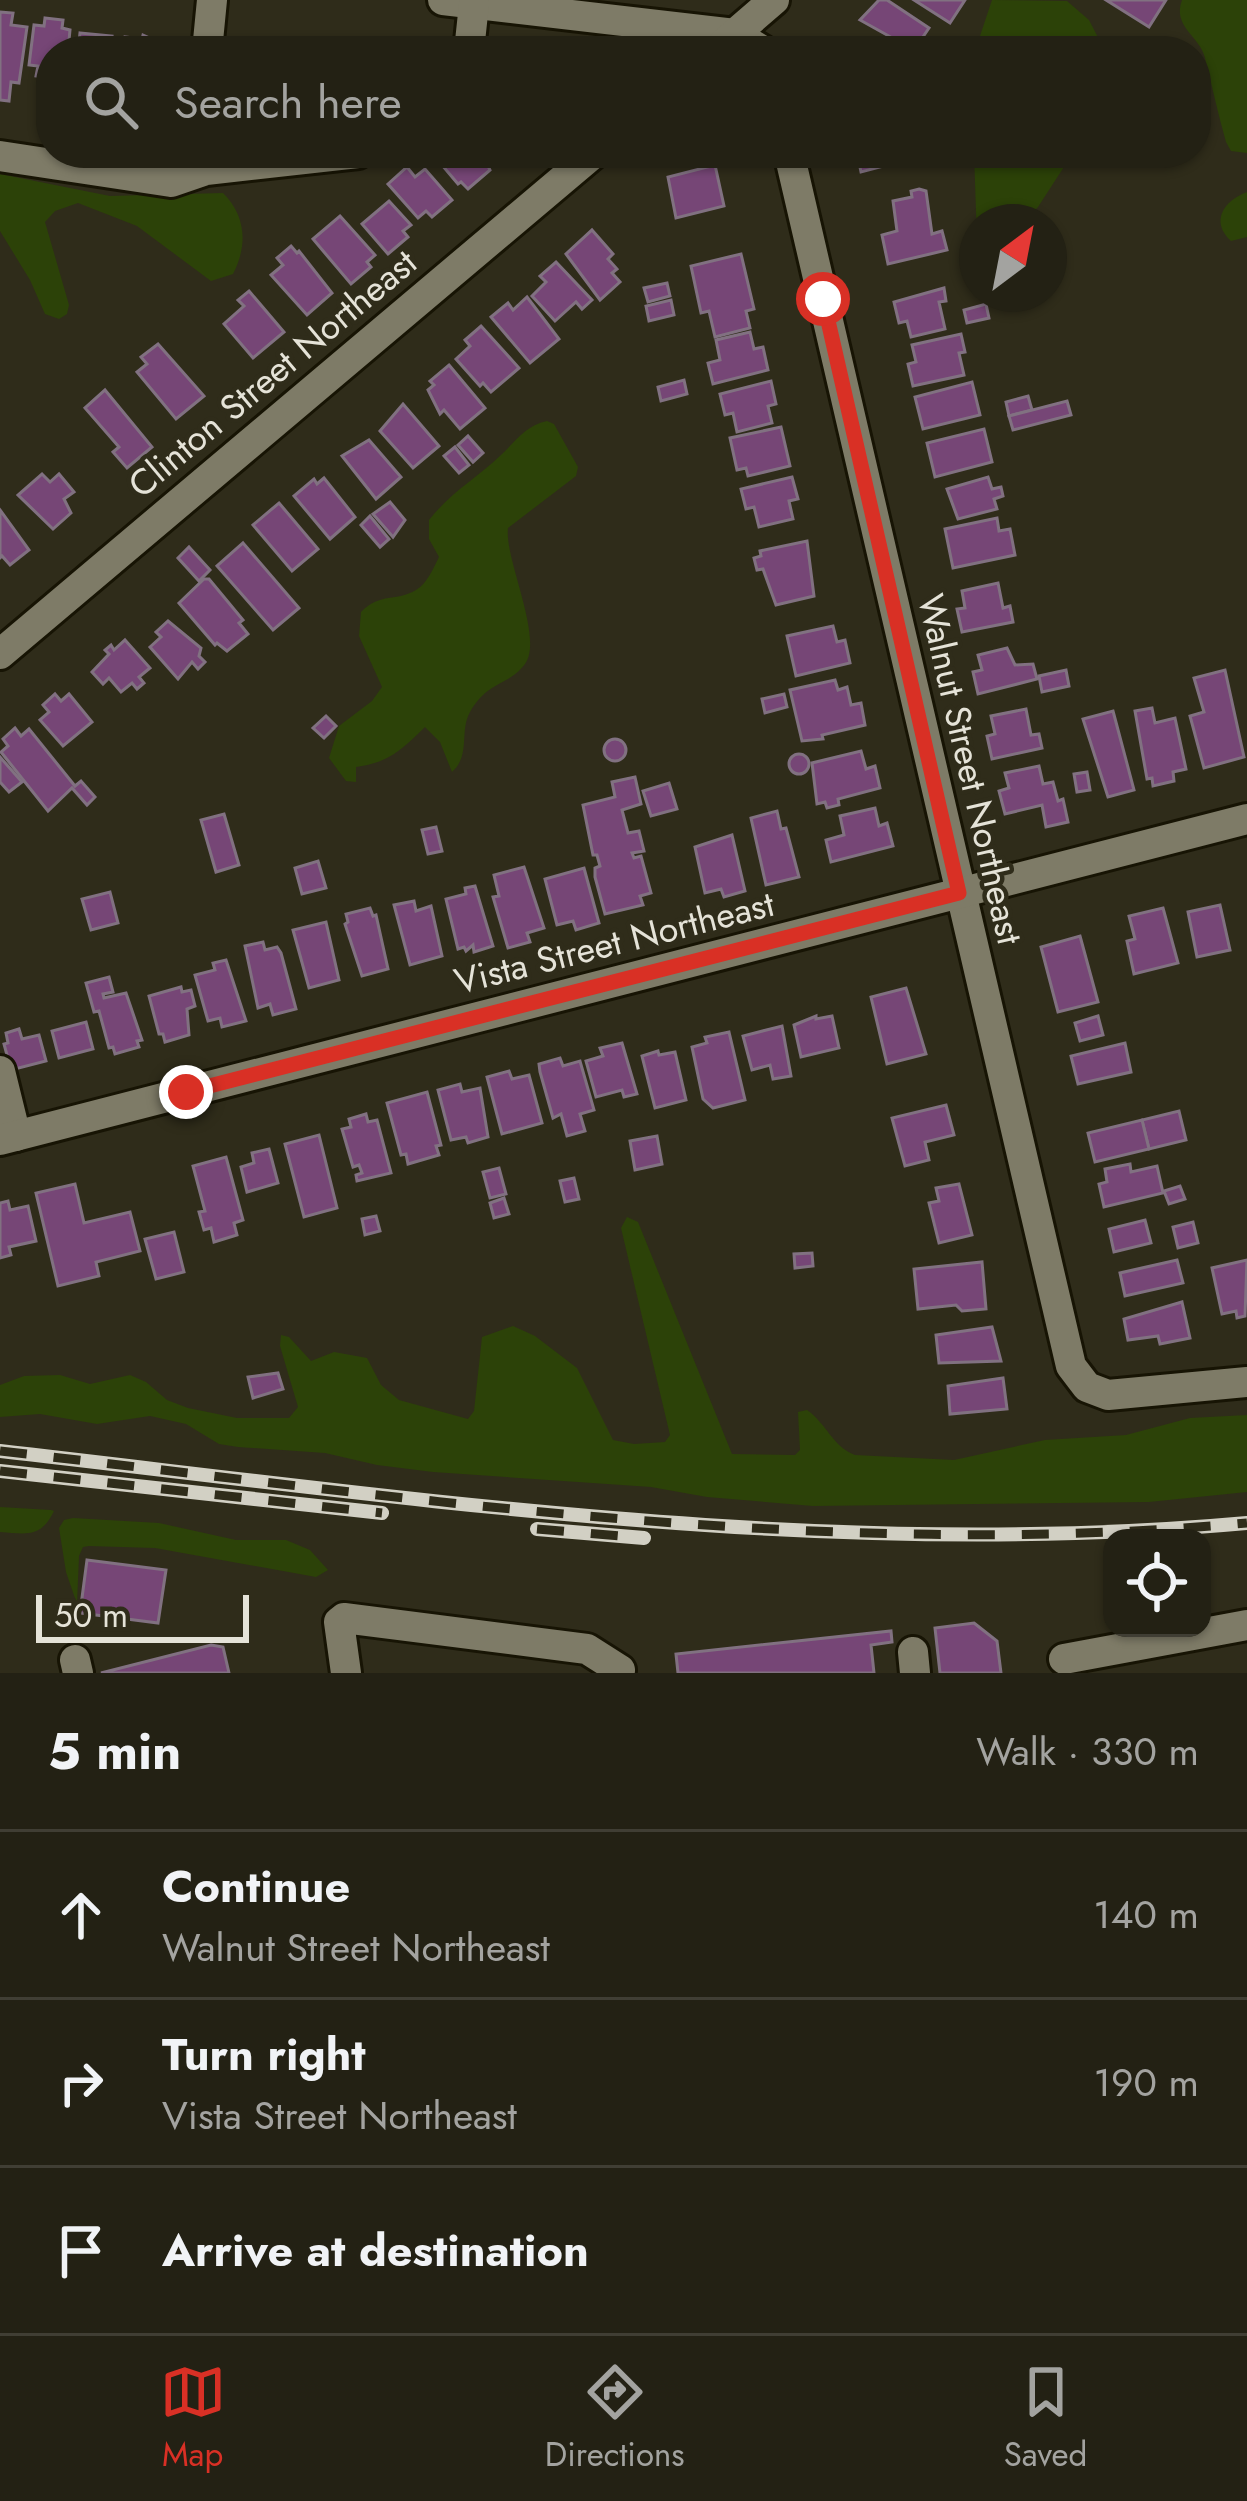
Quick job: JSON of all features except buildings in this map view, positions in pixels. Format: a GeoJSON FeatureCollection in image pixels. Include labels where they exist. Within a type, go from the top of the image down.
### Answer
{"type":"FeatureCollection","features":[{"type":"Feature","properties":{"kind":"street"},"geometry":{"type":"LineString","coordinates":[[208,36],[212,0]]}},
{"type":"Feature","properties":{"kind":"street"},"geometry":{"type":"LineString","coordinates":[[732,36],[774,0]]}},
{"type":"Feature","properties":{"kind":"street"},"geometry":{"type":"LineString","coordinates":[[466,36],[458,2],[685,36]]}},
{"type":"Feature","properties":{"kind":"street"},"geometry":{"type":"LineString","coordinates":[[0,156],[36,162]]}},
{"type":"Feature","properties":{"kind":"street"},"geometry":{"type":"LineString","coordinates":[[68,168],[171,182],[189,168]]}},
{"type":"Feature","properties":{"kind":"street","name":"Clinton Street Northeast"},"geometry":{"type":"LineString","coordinates":[[0,654],[576,168]]}},
{"type":"Feature","properties":{"kind":"street","name":"Walnut Street Northeast"},"geometry":{"type":"LineString","coordinates":[[792,168],[1071,1366],[1096,1391],[1108,1395],[1247,1382]]}},
{"type":"Feature","properties":{"kind":"street","name":"Vista Street Northeast"},"geometry":{"type":"LineString","coordinates":[[8,1138],[1247,819]]}},
{"type":"Feature","properties":{"kind":"street"},"geometry":{"type":"LineString","coordinates":[[0,1071],[8,1138]]}},
{"type":"Feature","properties":{"kind":"street"},"geometry":{"type":"LineString","coordinates":[[343,1660],[339,1622],[344,1618],[586,1649],[621,1672]]}},
{"type":"Feature","properties":{"kind":"street"},"geometry":{"type":"LineString","coordinates":[[1064,1659],[1247,1624]]}},
{"type":"Feature","properties":{"kind":"street"},"geometry":{"type":"LineString","coordinates":[[586,1673],[621,1672]]}},
{"type":"Feature","properties":{"kind":"green space"},"geometry":{"type":"Polygon","coordinates":[[[992,0],[1067,1],[1089,20],[1097,36],[980,36],[992,0]]]}},
{"type":"Feature","properties":{"kind":"green space"},"geometry":{"type":"Polygon","coordinates":[[[1182,0],[1247,0],[1247,153],[1231,151],[1226,142],[1211,82],[1211,36],[1192,36],[1180,9],[1182,0]]]}},
{"type":"Feature","properties":{"kind":"green space"},"geometry":{"type":"Polygon","coordinates":[[[975,168],[1063,168],[1040,204],[976,204],[975,168]]]}},
{"type":"Feature","properties":{"kind":"green space"},"geometry":{"type":"Polygon","coordinates":[[[0,174],[110,196],[223,193],[240,221],[238,263],[233,274],[211,281],[137,226],[78,203],[55,211],[45,222],[69,305],[67,314],[59,319],[45,314],[0,231],[0,174]]]}},
{"type":"Feature","properties":{"kind":"green space"},"geometry":{"type":"Polygon","coordinates":[[[1247,192],[1247,237],[1231,241],[1221,227],[1222,213],[1247,192]]]}},
{"type":"Feature","properties":{"kind":"green space"},"geometry":{"type":"Polygon","coordinates":[[[547,421],[554,424],[578,467],[576,476],[508,528],[530,636],[525,664],[470,712],[461,758],[452,772],[440,742],[425,727],[394,754],[356,767],[356,782],[346,781],[329,758],[339,726],[372,701],[382,687],[359,636],[361,612],[424,584],[439,557],[429,539],[429,520],[522,434],[547,421]]]}},
{"type":"Feature","properties":{"kind":"green space"},"geometry":{"type":"Polygon","coordinates":[[[627,1217],[638,1222],[732,1454],[795,1455],[800,1450],[798,1412],[807,1410],[855,1455],[954,1460],[1045,1440],[1126,1435],[1190,1418],[1247,1415],[1247,1492],[1149,1502],[813,1506],[651,1487],[433,1472],[325,1453],[238,1447],[219,1444],[186,1424],[150,1416],[97,1424],[40,1414],[0,1417],[0,1385],[24,1376],[60,1375],[90,1384],[130,1375],[188,1408],[237,1418],[289,1418],[298,1407],[281,1335],[289,1337],[311,1361],[334,1352],[367,1358],[381,1385],[399,1400],[468,1419],[474,1411],[482,1337],[513,1326],[535,1336],[577,1368],[613,1440],[665,1442],[670,1435],[621,1228],[627,1217]]]}},
{"type":"Feature","properties":{"kind":"green space"},"geometry":{"type":"Polygon","coordinates":[[[0,1507],[54,1511],[38,1530],[10,1533],[0,1532],[0,1507]]]}},
{"type":"Feature","properties":{"kind":"green space"},"geometry":{"type":"Polygon","coordinates":[[[64,1520],[159,1523],[236,1540],[286,1540],[310,1550],[328,1570],[316,1577],[155,1548],[89,1546],[79,1556],[77,1604],[59,1528],[64,1520]]]}},
{"type":"Feature","properties":{"kind":"railway"},"geometry":{"type":"LineString","coordinates":[[0,1451],[466,1504],[778,1529],[1091,1533],[1247,1523]]}},
{"type":"Feature","properties":{"kind":"railway"},"geometry":{"type":"LineString","coordinates":[[0,1471],[382,1513]]}},
{"type":"Feature","properties":{"kind":"railway"},"geometry":{"type":"LineString","coordinates":[[537,1529],[644,1538]]}},
{"type":"Feature","properties":{"kind":"route"},"geometry":{"type":"LineString","coordinates":[[186,1092],[959,893],[823,299]]}}]}
